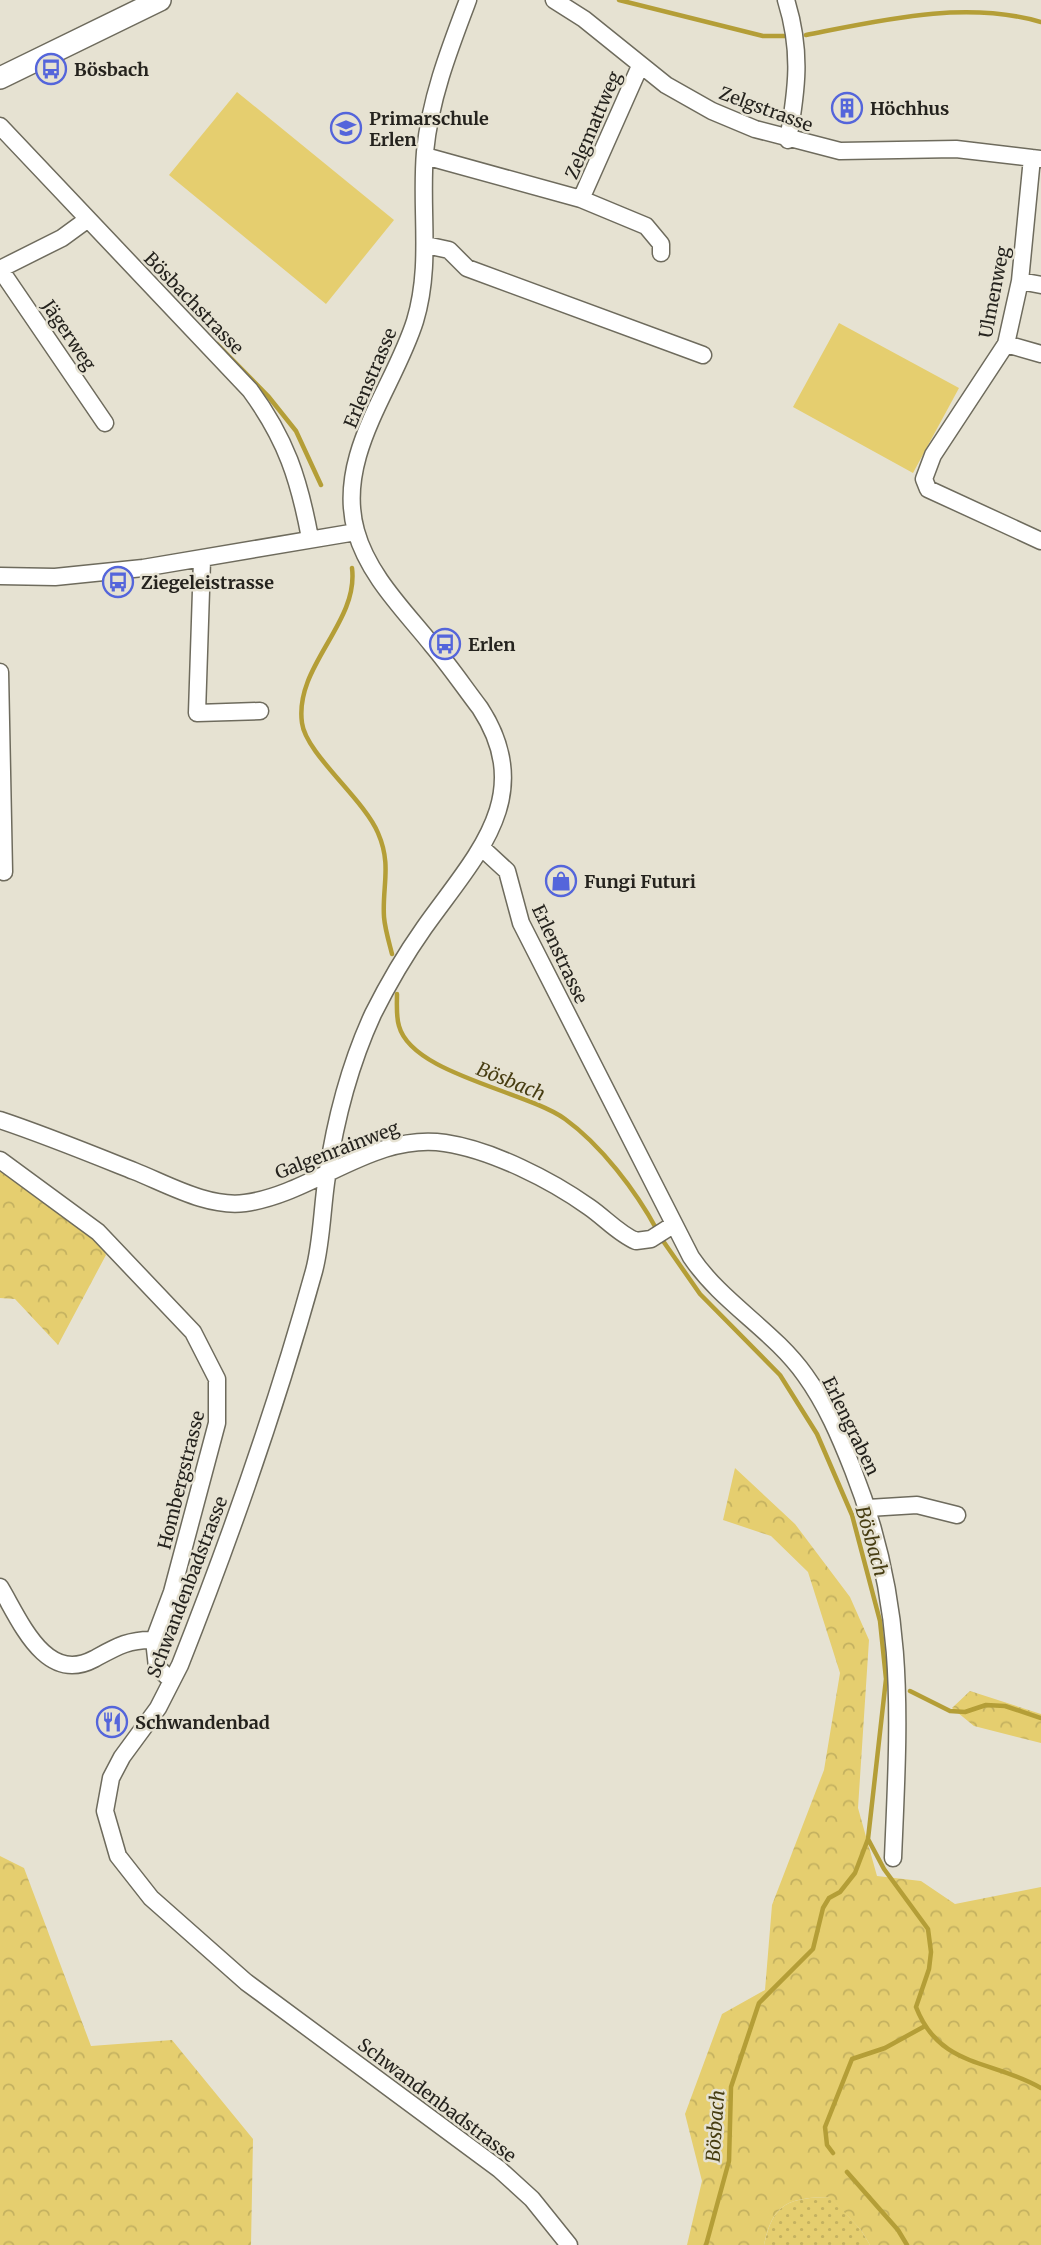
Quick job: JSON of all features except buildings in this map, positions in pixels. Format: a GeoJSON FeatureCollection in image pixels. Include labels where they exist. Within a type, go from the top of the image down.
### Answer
{"type":"FeatureCollection","features":[{"type":"Feature","properties":{"kind":"main road"},"geometry":{"type":"LineString","coordinates":[[0,78],[160,0]]}},
{"type":"Feature","properties":{"kind":"street","name":"Erlenstrasse"},"geometry":{"type":"LineString","coordinates":[[468,0],[432,105],[425,156],[426,245],[422,293],[412,328],[361,448],[352,503],[356,533],[377,576],[457,678],[493,730],[502,762],[503,794],[496,821],[482,848],[507,871],[521,923],[663,1232]]}},
{"type":"Feature","properties":{"kind":"street","name":"Zelgstrasse"},"geometry":{"type":"LineString","coordinates":[[554,0],[584,19],[640,66],[712,111],[788,140],[840,151],[956,149],[1037,158]]}},
{"type":"Feature","properties":{"kind":"street"},"geometry":{"type":"LineString","coordinates":[[786,0],[794,26],[798,58],[788,140]]}},
{"type":"Feature","properties":{"kind":"street","name":"Zelgmattweg"},"geometry":{"type":"LineString","coordinates":[[582,199],[640,66]]}},
{"type":"Feature","properties":{"kind":"street","name":"Bösbachstrasse"},"geometry":{"type":"LineString","coordinates":[[0,126],[243,382],[270,417],[296,472],[310,538]]}},
{"type":"Feature","properties":{"kind":"street","name":"Zelgmattweg"},"geometry":{"type":"LineString","coordinates":[[425,156],[582,199],[646,226],[661,244],[662,253]]}},
{"type":"Feature","properties":{"kind":"street","name":"Ulmenweg"},"geometry":{"type":"LineString","coordinates":[[1037,158],[1020,281],[1006,344],[933,455],[923,479],[928,489],[1041,541]]}},
{"type":"Feature","properties":{"kind":"street"},"geometry":{"type":"LineString","coordinates":[[0,269],[62,238],[88,219]]}},
{"type":"Feature","properties":{"kind":"street"},"geometry":{"type":"LineString","coordinates":[[426,245],[449,250],[467,268],[703,355]]}},
{"type":"Feature","properties":{"kind":"street","name":"Jägerweg"},"geometry":{"type":"LineString","coordinates":[[0,269],[105,423]]}},
{"type":"Feature","properties":{"kind":"street"},"geometry":{"type":"LineString","coordinates":[[1020,281],[1041,285]]}},
{"type":"Feature","properties":{"kind":"street"},"geometry":{"type":"LineString","coordinates":[[1006,344],[1041,354]]}},
{"type":"Feature","properties":{"kind":"street"},"geometry":{"type":"LineString","coordinates":[[0,576],[55,577],[201,560],[310,538],[356,533]]}},
{"type":"Feature","properties":{"kind":"street"},"geometry":{"type":"LineString","coordinates":[[201,560],[197,713],[260,711]]}},
{"type":"Feature","properties":{"kind":"street"},"geometry":{"type":"LineString","coordinates":[[0,671],[4,872]]}},
{"type":"Feature","properties":{"kind":"street","name":"Schwandenbadstrasse"},"geometry":{"type":"LineString","coordinates":[[482,848],[411,946],[373,1015],[354,1065],[327,1173],[315,1267],[282,1386],[202,1608],[172,1681],[158,1708],[122,1757],[106,1795],[109,1834],[125,1867],[178,1924],[246,1982],[499,2169],[531,2199],[569,2245]]}},
{"type":"Feature","properties":{"kind":"street","name":"Galgenrainweg"},"geometry":{"type":"LineString","coordinates":[[0,1120],[216,1202],[247,1203],[398,1144],[413,1141],[447,1143],[537,1176],[591,1208],[631,1239],[642,1242],[663,1232]]}},
{"type":"Feature","properties":{"kind":"street","name":"Hombergstrasse"},"geometry":{"type":"LineString","coordinates":[[0,1160],[98,1231],[193,1332],[218,1379],[217,1423],[172,1592],[154,1640]]}},
{"type":"Feature","properties":{"kind":"street","name":"Erlengraben"},"geometry":{"type":"LineString","coordinates":[[663,1232],[789,1356],[816,1391],[868,1508],[892,1611],[897,1653],[899,1699],[893,1858]]}},
{"type":"Feature","properties":{"kind":"street"},"geometry":{"type":"LineString","coordinates":[[868,1508],[917,1506],[957,1515]]}},
{"type":"Feature","properties":{"kind":"street"},"geometry":{"type":"LineString","coordinates":[[0,1587],[35,1646],[60,1664],[87,1663],[128,1640],[154,1640],[157,1667],[172,1681]]}},
{"type":"Feature","properties":{"kind":"green space"},"geometry":{"type":"Polygon","coordinates":[[[237,92],[394,220],[326,304],[169,175],[237,92]]]}},
{"type":"Feature","properties":{"kind":"green space"},"geometry":{"type":"Polygon","coordinates":[[[839,323],[959,388],[913,473],[793,407],[839,323]]]}},
{"type":"Feature","properties":{"kind":"green space"},"geometry":{"type":"Polygon","coordinates":[[[0,1168],[97,1238],[106,1255],[58,1345],[15,1299],[0,1298],[0,1168]]]}},
{"type":"Feature","properties":{"kind":"green space"},"geometry":{"type":"Polygon","coordinates":[[[735,1468],[795,1524],[850,1597],[869,1640],[858,1808],[877,1876],[921,1881],[955,1904],[1041,1887],[1041,2245],[870,2245],[861,2230],[830,2197],[804,2199],[785,2205],[772,2220],[764,2245],[687,2245],[702,2181],[685,2114],[722,2014],[765,1990],[772,1905],[824,1770],[840,1673],[808,1572],[771,1536],[723,1520],[735,1468]]]}},
{"type":"Feature","properties":{"kind":"green space"},"geometry":{"type":"Polygon","coordinates":[[[970,1691],[1041,1714],[1041,1743],[974,1726],[952,1708],[970,1691]]]}},
{"type":"Feature","properties":{"kind":"green space"},"geometry":{"type":"Polygon","coordinates":[[[0,1856],[24,1868],[91,2046],[172,2040],[253,2139],[251,2245],[0,2245],[0,1856]]]}},
{"type":"Feature","properties":{"kind":"green space"},"geometry":{"type":"Polygon","coordinates":[[[831,2197],[861,2230],[870,2245],[764,2245],[772,2219],[785,2205],[804,2199],[831,2197]]]}},
{"type":"Feature","properties":{"kind":"waterway"},"geometry":{"type":"LineString","coordinates":[[619,0],[763,36],[785,36]]}},
{"type":"Feature","properties":{"kind":"waterway"},"geometry":{"type":"LineString","coordinates":[[806,35],[894,18],[953,12],[1012,16],[1041,22]]}},
{"type":"Feature","properties":{"kind":"waterway","name":"Bösbach"},"geometry":{"type":"LineString","coordinates":[[217,344],[268,396],[296,431],[321,485]]}},
{"type":"Feature","properties":{"kind":"waterway","name":"Bösbach"},"geometry":{"type":"LineString","coordinates":[[352,568],[352,588],[346,607],[307,682],[302,702],[302,723],[314,748],[361,806],[378,833],[385,855],[384,917],[392,954]]}},
{"type":"Feature","properties":{"kind":"waterway","name":"Bösbach"},"geometry":{"type":"LineString","coordinates":[[397,994],[398,1022],[408,1043],[425,1057],[447,1069],[524,1099],[565,1119],[592,1142],[617,1170],[657,1230]]}},
{"type":"Feature","properties":{"kind":"waterway","name":"Bösbach"},"geometry":{"type":"LineString","coordinates":[[661,1238],[700,1294],[780,1375],[817,1434],[852,1515],[880,1621],[886,1679],[868,1839],[855,1873],[840,1892],[829,1898],[823,1908],[813,1949],[759,2003],[731,2087],[729,2161],[706,2245]]}},
{"type":"Feature","properties":{"kind":"waterway"},"geometry":{"type":"LineString","coordinates":[[910,1691],[950,1711],[965,1712],[986,1705],[1005,1706],[1041,1718]]}},
{"type":"Feature","properties":{"kind":"waterway"},"geometry":{"type":"LineString","coordinates":[[868,1839],[884,1869],[928,1929],[931,1952],[929,1969],[916,2007],[926,2027],[939,2042],[953,2052],[1041,2088]]}},
{"type":"Feature","properties":{"kind":"waterway"},"geometry":{"type":"LineString","coordinates":[[833,2153],[827,2145],[825,2127],[852,2059],[885,2048],[925,2026]]}},
{"type":"Feature","properties":{"kind":"waterway"},"geometry":{"type":"LineString","coordinates":[[847,2172],[898,2230],[907,2245]]}},
{"type":"Feature","properties":{"kind":"place","name":"Bösbach"},"geometry":{"type":"Point","coordinates":[51,69]}},
{"type":"Feature","properties":{"kind":"place","name":"Höchhus"},"geometry":{"type":"Point","coordinates":[847,108]}},
{"type":"Feature","properties":{"kind":"place","name":"Primarschule Erlen"},"geometry":{"type":"Point","coordinates":[346,128]}},
{"type":"Feature","properties":{"kind":"place","name":"Ziegeleistrasse"},"geometry":{"type":"Point","coordinates":[118,582]}},
{"type":"Feature","properties":{"kind":"place","name":"Erlen"},"geometry":{"type":"Point","coordinates":[445,644]}},
{"type":"Feature","properties":{"kind":"place","name":"Fungi Futuri"},"geometry":{"type":"Point","coordinates":[561,881]}},
{"type":"Feature","properties":{"kind":"place","name":"Schwandenbad"},"geometry":{"type":"Point","coordinates":[112,1722]}}]}
